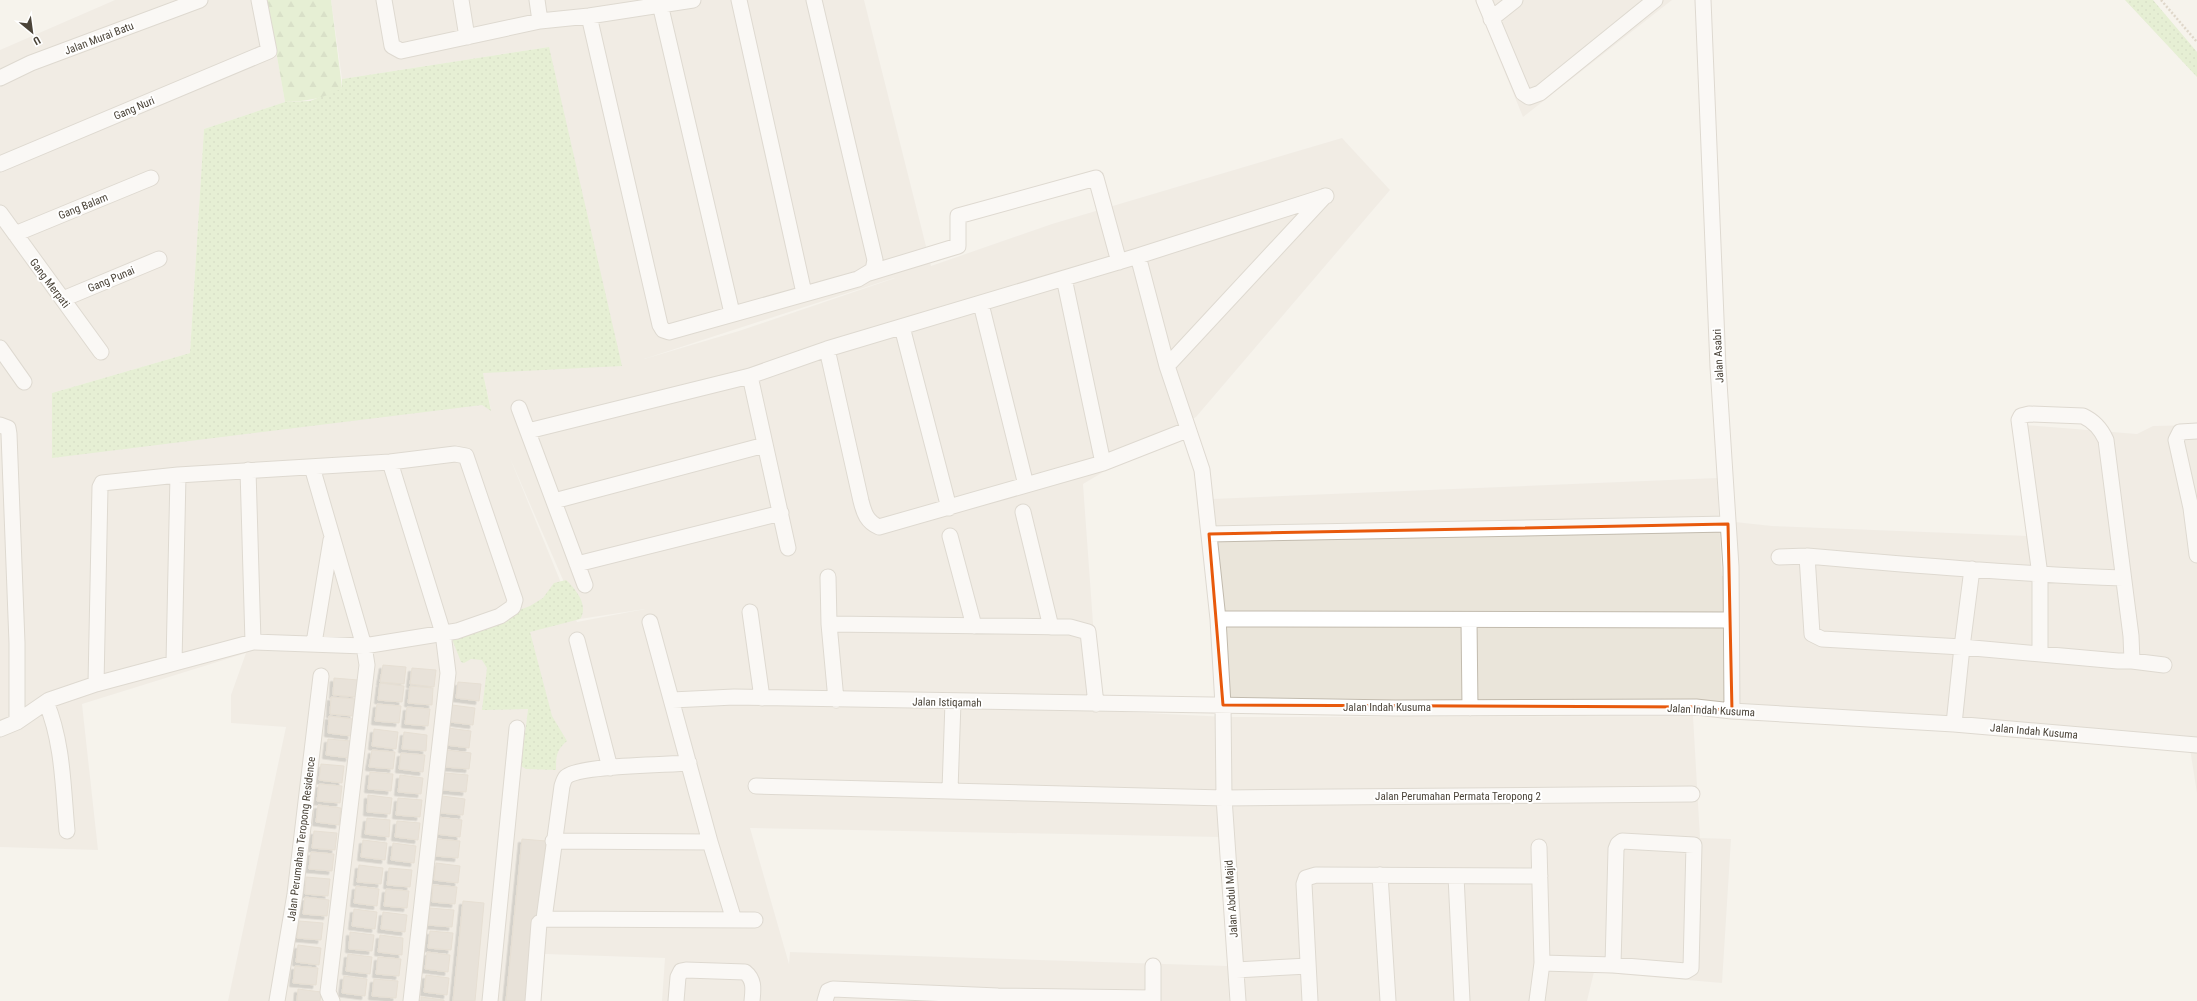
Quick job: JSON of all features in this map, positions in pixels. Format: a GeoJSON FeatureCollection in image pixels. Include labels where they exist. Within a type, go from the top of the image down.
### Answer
{"type":"FeatureCollection","features":[{"type":"Feature","properties":{"kind":"street","name":"Jalan Murai Batu"},"geometry":{"type":"LineString","coordinates":[[0,78],[31,64],[200,0]]}},
{"type":"Feature","properties":{"kind":"street","name":"Gang Nuri"},"geometry":{"type":"LineString","coordinates":[[0,164],[269,52],[259,0]]}},
{"type":"Feature","properties":{"kind":"street"},"geometry":{"type":"LineString","coordinates":[[384,0],[392,46],[396,50],[401,51],[540,21],[589,16],[619,6],[660,4],[693,0]]}},
{"type":"Feature","properties":{"kind":"street"},"geometry":{"type":"LineString","coordinates":[[461,0],[467,37]]}},
{"type":"Feature","properties":{"kind":"street"},"geometry":{"type":"LineString","coordinates":[[536,0],[540,21]]}},
{"type":"Feature","properties":{"kind":"street"},"geometry":{"type":"LineString","coordinates":[[739,0],[804,293]]}},
{"type":"Feature","properties":{"kind":"street"},"geometry":{"type":"LineString","coordinates":[[589,16],[660,325],[663,330],[669,332],[732,313],[858,279],[873,270],[875,260],[814,0]]}},
{"type":"Feature","properties":{"kind":"street"},"geometry":{"type":"LineString","coordinates":[[1484,0],[1523,93],[1529,97],[1540,93],[1655,0]]}},
{"type":"Feature","properties":{"kind":"street"},"geometry":{"type":"LineString","coordinates":[[1491,18],[1515,0]]}},
{"type":"Feature","properties":{"kind":"street","name":"Jalan Asabri"},"geometry":{"type":"LineString","coordinates":[[1703,0],[1718,367],[1728,524],[1732,711]]}},
{"type":"Feature","properties":{"kind":"street"},"geometry":{"type":"LineString","coordinates":[[660,4],[732,313]]}},
{"type":"Feature","properties":{"kind":"street","name":"Gang Balam"},"geometry":{"type":"LineString","coordinates":[[15,234],[151,178]]}},
{"type":"Feature","properties":{"kind":"street"},"geometry":{"type":"LineString","coordinates":[[869,272],[958,246],[958,216],[1096,178],[1119,262]]}},
{"type":"Feature","properties":{"kind":"street"},"geometry":{"type":"LineString","coordinates":[[528,431],[750,376],[827,350],[1119,262],[1326,196],[1167,366]]}},
{"type":"Feature","properties":{"kind":"street","name":"Gang Merpati"},"geometry":{"type":"LineString","coordinates":[[0,214],[101,352]]}},
{"type":"Feature","properties":{"kind":"street","name":"Jalan Abdul Majid"},"geometry":{"type":"LineString","coordinates":[[1138,256],[1167,366],[1187,430],[1196,447],[1202,470],[1218,619],[1223,706],[1224,798],[1238,1001]]}},
{"type":"Feature","properties":{"kind":"street","name":"Gang Punai"},"geometry":{"type":"LineString","coordinates":[[62,299],[159,259]]}},
{"type":"Feature","properties":{"kind":"street"},"geometry":{"type":"LineString","coordinates":[[1064,278],[1103,463]]}},
{"type":"Feature","properties":{"kind":"street"},"geometry":{"type":"LineString","coordinates":[[980,304],[1026,485]]}},
{"type":"Feature","properties":{"kind":"street"},"geometry":{"type":"LineString","coordinates":[[902,327],[949,508]]}},
{"type":"Feature","properties":{"kind":"street"},"geometry":{"type":"LineString","coordinates":[[0,348],[24,382]]}},
{"type":"Feature","properties":{"kind":"street"},"geometry":{"type":"LineString","coordinates":[[827,350],[865,516],[873,524],[879,526],[949,508],[1103,463],[1187,430]]}},
{"type":"Feature","properties":{"kind":"street"},"geometry":{"type":"LineString","coordinates":[[750,376],[788,548]]}},
{"type":"Feature","properties":{"kind":"street"},"geometry":{"type":"LineString","coordinates":[[519,408],[585,584]]}},
{"type":"Feature","properties":{"kind":"street"},"geometry":{"type":"LineString","coordinates":[[2040,654],[2040,575],[2019,420],[2021,416],[2029,414],[2083,416],[2089,419],[2101,430],[2106,440],[2131,636],[2132,661]]}},
{"type":"Feature","properties":{"kind":"street"},"geometry":{"type":"LineString","coordinates":[[0,425],[8,428],[9,434],[17,643],[17,722]]}},
{"type":"Feature","properties":{"kind":"street"},"geometry":{"type":"LineString","coordinates":[[2197,431],[2180,432],[2176,440],[2194,508],[2197,555]]}},
{"type":"Feature","properties":{"kind":"street"},"geometry":{"type":"LineString","coordinates":[[554,501],[765,445]]}},
{"type":"Feature","properties":{"kind":"street"},"geometry":{"type":"LineString","coordinates":[[0,729],[17,722],[46,702],[96,684],[252,642],[314,643],[364,646],[470,628],[500,616],[513,607],[515,600],[466,456],[455,454],[390,462],[178,475],[101,484],[96,684]]}},
{"type":"Feature","properties":{"kind":"street"},"geometry":{"type":"LineString","coordinates":[[390,462],[443,633],[448,673],[411,1001]]}},
{"type":"Feature","properties":{"kind":"street"},"geometry":{"type":"LineString","coordinates":[[312,467],[331,537],[364,646],[367,665],[328,992],[332,1001]]}},
{"type":"Feature","properties":{"kind":"street"},"geometry":{"type":"LineString","coordinates":[[248,470],[252,642]]}},
{"type":"Feature","properties":{"kind":"street"},"geometry":{"type":"LineString","coordinates":[[174,663],[178,475]]}},
{"type":"Feature","properties":{"kind":"street"},"geometry":{"type":"LineString","coordinates":[[1023,512],[1051,627]]}},
{"type":"Feature","properties":{"kind":"street"},"geometry":{"type":"LineString","coordinates":[[577,564],[781,513]]}},
{"type":"Feature","properties":{"kind":"street"},"geometry":{"type":"LineString","coordinates":[[1209,534],[1728,524]]}},
{"type":"Feature","properties":{"kind":"street"},"geometry":{"type":"LineString","coordinates":[[950,536],[974,626]]}},
{"type":"Feature","properties":{"kind":"street"},"geometry":{"type":"LineString","coordinates":[[314,643],[331,537]]}},
{"type":"Feature","properties":{"kind":"street"},"geometry":{"type":"LineString","coordinates":[[1807,556],[1810,626],[1812,634],[1822,639],[1962,647],[2164,665]]}},
{"type":"Feature","properties":{"kind":"street"},"geometry":{"type":"LineString","coordinates":[[1778,557],[1807,556],[2040,575],[2124,578]]}},
{"type":"Feature","properties":{"kind":"street"},"geometry":{"type":"LineString","coordinates":[[1954,724],[1972,569]]}},
{"type":"Feature","properties":{"kind":"street"},"geometry":{"type":"LineString","coordinates":[[828,577],[829,624],[836,700]]}},
{"type":"Feature","properties":{"kind":"street"},"geometry":{"type":"LineString","coordinates":[[750,612],[762,698]]}},
{"type":"Feature","properties":{"kind":"street"},"geometry":{"type":"LineString","coordinates":[[1218,619],[1731,620]]}},
{"type":"Feature","properties":{"kind":"street"},"geometry":{"type":"LineString","coordinates":[[1469,620],[1470,708]]}},
{"type":"Feature","properties":{"kind":"street"},"geometry":{"type":"LineString","coordinates":[[650,622],[710,842],[734,920]]}},
{"type":"Feature","properties":{"kind":"street"},"geometry":{"type":"LineString","coordinates":[[829,624],[1080,628],[1088,632],[1096,704]]}},
{"type":"Feature","properties":{"kind":"street"},"geometry":{"type":"LineString","coordinates":[[576,640],[610,768]]}},
{"type":"Feature","properties":{"kind":"street","name":"Jalan Perumahan Teropong Residence"},"geometry":{"type":"LineString","coordinates":[[277,1001],[295,894],[321,676]]}},
{"type":"Feature","properties":{"kind":"street","name":"Jalan Istiqamah"},"geometry":{"type":"LineString","coordinates":[[672,700],[734,697],[1223,706]]}},
{"type":"Feature","properties":{"kind":"street"},"geometry":{"type":"LineString","coordinates":[[46,702],[51,715],[60,754],[67,831]]}},
{"type":"Feature","properties":{"kind":"street"},"geometry":{"type":"LineString","coordinates":[[950,790],[953,702]]}},
{"type":"Feature","properties":{"kind":"street","name":"Jalan Indah Kusuma"},"geometry":{"type":"LineString","coordinates":[[1223,706],[1470,708],[1696,707],[1732,711],[1954,724],[2197,745]]}},
{"type":"Feature","properties":{"kind":"street"},"geometry":{"type":"LineString","coordinates":[[490,1001],[517,728]]}},
{"type":"Feature","properties":{"kind":"street"},"geometry":{"type":"LineString","coordinates":[[544,919],[553,841],[562,786],[565,778],[573,773],[610,768],[689,763]]}},
{"type":"Feature","properties":{"kind":"street","name":"Jalan Perumahan Permata Teropong 2"},"geometry":{"type":"LineString","coordinates":[[756,786],[1224,798],[1692,794]]}},
{"type":"Feature","properties":{"kind":"street"},"geometry":{"type":"LineString","coordinates":[[553,841],[710,842]]}},
{"type":"Feature","properties":{"kind":"street"},"geometry":{"type":"LineString","coordinates":[[1542,963],[1613,965],[1686,971],[1691,968],[1694,845],[1622,841],[1618,844],[1616,849],[1613,965]]}},
{"type":"Feature","properties":{"kind":"street"},"geometry":{"type":"LineString","coordinates":[[1537,1001],[1542,963],[1539,846]]}},
{"type":"Feature","properties":{"kind":"street"},"geometry":{"type":"LineString","coordinates":[[1310,1001],[1304,884],[1306,878],[1316,875],[1540,876]]}},
{"type":"Feature","properties":{"kind":"street"},"geometry":{"type":"LineString","coordinates":[[1380,875],[1388,1001]]}},
{"type":"Feature","properties":{"kind":"street"},"geometry":{"type":"LineString","coordinates":[[1456,876],[1462,1001]]}},
{"type":"Feature","properties":{"kind":"street"},"geometry":{"type":"LineString","coordinates":[[533,1001],[539,923],[544,919],[755,920]]}},
{"type":"Feature","properties":{"kind":"street"},"geometry":{"type":"LineString","coordinates":[[825,1001],[828,991],[833,990],[897,997],[1153,1000],[1153,966]]}},
{"type":"Feature","properties":{"kind":"street"},"geometry":{"type":"LineString","coordinates":[[1236,970],[1308,966]]}},
{"type":"Feature","properties":{"kind":"street"},"geometry":{"type":"LineString","coordinates":[[676,1001],[678,977],[680,971],[686,970],[745,972],[751,976],[753,987],[752,1001]]}},
{"type":"Feature","properties":{"kind":"path"},"geometry":{"type":"LineString","coordinates":[[2161,0],[2197,42]]}},
{"type":"Feature","properties":{"kind":"highlighted area"},"geometry":{"type":"Polygon","coordinates":[[[1728,524],[1732,711],[1696,707],[1223,705],[1209,534],[1728,524]]]}},
{"type":"Feature","properties":{"kind":"shaded area"},"geometry":{"type":"Polygon","coordinates":[[[115,0],[267,0],[285,102],[204,129],[190,353],[52,393],[482,405],[491,410],[483,373],[549,47],[342,79],[331,0],[864,0],[931,266],[1052,224],[1342,138],[1390,190],[1196,417],[1083,484],[1094,637],[1104,711],[1228,717],[1693,716],[1700,838],[1731,839],[1722,983],[1594,972],[1587,1001],[1245,1001],[1219,837],[750,828],[789,964],[790,952],[1228,966],[1229,1001],[662,1001],[665,958],[545,954],[540,1001],[228,1001],[286,727],[231,723],[231,695],[246,653],[82,704],[98,850],[0,847],[0,50],[115,0]],[[894,278],[644,359],[739,331],[894,278]],[[510,458],[577,622],[645,609],[580,619],[510,458]],[[529,631],[528,709],[521,766],[556,770],[529,631]]]}},
{"type":"Feature","properties":{"kind":"shaded area"},"geometry":{"type":"Polygon","coordinates":[[[1475,0],[1672,0],[1523,117],[1475,0]]]}},
{"type":"Feature","properties":{"kind":"shaded area"},"geometry":{"type":"Polygon","coordinates":[[[2012,424],[2137,434],[2153,426],[2197,425],[2197,793],[2188,736],[1772,706],[1531,704],[1227,697],[1212,499],[1717,478],[1722,576],[1736,577],[1735,522],[1772,526],[2028,536],[2012,424]]]}},
{"type":"Feature","properties":{"kind":"green space"},"geometry":{"type":"Polygon","coordinates":[[[267,0],[331,0],[342,88],[328,95],[315,99],[285,102],[267,0]]]}},
{"type":"Feature","properties":{"kind":"green space"},"geometry":{"type":"Polygon","coordinates":[[[2125,0],[2153,0],[2197,52],[2197,77],[2125,0]]]}},
{"type":"Feature","properties":{"kind":"green space"},"geometry":{"type":"Polygon","coordinates":[[[549,47],[622,366],[483,373],[491,411],[482,405],[52,458],[52,393],[190,353],[204,129],[285,102],[310,101],[342,88],[342,79],[549,47]]]}},
{"type":"Feature","properties":{"kind":"green space"},"geometry":{"type":"Polygon","coordinates":[[[566,580],[574,588],[582,603],[583,609],[580,619],[530,632],[552,716],[567,741],[557,754],[556,770],[526,769],[521,766],[528,709],[482,710],[487,668],[482,660],[471,659],[464,663],[461,662],[452,639],[480,631],[509,618],[514,612],[530,606],[543,598],[554,583],[566,580]]]}},
{"type":"Feature","properties":{"kind":"building"},"geometry":{"type":"Polygon","coordinates":[[[383,665],[406,667],[404,684],[380,682],[383,665]]]}},
{"type":"Feature","properties":{"kind":"building"},"geometry":{"type":"Polygon","coordinates":[[[412,668],[436,670],[434,687],[410,684],[412,668]]]}},
{"type":"Feature","properties":{"kind":"building"},"geometry":{"type":"Polygon","coordinates":[[[334,678],[358,680],[356,697],[333,695],[334,678]]]}},
{"type":"Feature","properties":{"kind":"building"},"geometry":{"type":"Polygon","coordinates":[[[458,682],[481,684],[479,701],[456,698],[458,682]]]}},
{"type":"Feature","properties":{"kind":"building"},"geometry":{"type":"Polygon","coordinates":[[[380,683],[404,686],[402,702],[378,700],[380,683]]]}},
{"type":"Feature","properties":{"kind":"building"},"geometry":{"type":"Polygon","coordinates":[[[410,686],[433,688],[432,705],[408,703],[410,686]]]}},
{"type":"Feature","properties":{"kind":"building"},"geometry":{"type":"Polygon","coordinates":[[[331,697],[355,699],[353,716],[330,714],[331,697]]]}},
{"type":"Feature","properties":{"kind":"building"},"geometry":{"type":"Polygon","coordinates":[[[377,704],[401,706],[399,723],[375,721],[377,704]]]}},
{"type":"Feature","properties":{"kind":"building"},"geometry":{"type":"Polygon","coordinates":[[[452,705],[475,708],[473,725],[450,722],[452,705]]]}},
{"type":"Feature","properties":{"kind":"building"},"geometry":{"type":"Polygon","coordinates":[[[407,707],[430,709],[428,726],[405,724],[407,707]]]}},
{"type":"Feature","properties":{"kind":"building"},"geometry":{"type":"Polygon","coordinates":[[[329,716],[353,719],[351,736],[328,733],[329,716]]]}},
{"type":"Feature","properties":{"kind":"building"},"geometry":{"type":"Polygon","coordinates":[[[448,728],[471,731],[469,748],[446,745],[448,728]]]}},
{"type":"Feature","properties":{"kind":"building"},"geometry":{"type":"Polygon","coordinates":[[[374,729],[398,732],[396,749],[372,746],[374,729]]]}},
{"type":"Feature","properties":{"kind":"building"},"geometry":{"type":"Polygon","coordinates":[[[404,732],[427,735],[426,751],[402,749],[404,732]]]}},
{"type":"Feature","properties":{"kind":"building"},"geometry":{"type":"Polygon","coordinates":[[[328,739],[351,741],[349,758],[326,755],[328,739]]]}},
{"type":"Feature","properties":{"kind":"building"},"geometry":{"type":"Polygon","coordinates":[[[372,750],[395,752],[393,769],[369,767],[372,750]]]}},
{"type":"Feature","properties":{"kind":"building"},"geometry":{"type":"Polygon","coordinates":[[[447,750],[471,753],[469,769],[445,767],[447,750]]]}},
{"type":"Feature","properties":{"kind":"building"},"geometry":{"type":"Polygon","coordinates":[[[401,753],[425,755],[423,772],[399,769],[401,753]]]}},
{"type":"Feature","properties":{"kind":"building"},"geometry":{"type":"Polygon","coordinates":[[[321,764],[344,766],[342,783],[319,780],[321,764]]]}},
{"type":"Feature","properties":{"kind":"building"},"geometry":{"type":"Polygon","coordinates":[[[370,772],[393,774],[391,791],[368,789],[370,772]]]}},
{"type":"Feature","properties":{"kind":"building"},"geometry":{"type":"Polygon","coordinates":[[[445,773],[468,775],[466,792],[443,790],[445,773]]]}},
{"type":"Feature","properties":{"kind":"building"},"geometry":{"type":"Polygon","coordinates":[[[400,775],[423,778],[421,794],[398,792],[400,775]]]}},
{"type":"Feature","properties":{"kind":"building"},"geometry":{"type":"Polygon","coordinates":[[[319,784],[342,786],[340,803],[317,801],[319,784]]]}},
{"type":"Feature","properties":{"kind":"building"},"geometry":{"type":"Polygon","coordinates":[[[368,795],[392,798],[390,814],[367,812],[368,795]]]}},
{"type":"Feature","properties":{"kind":"building"},"geometry":{"type":"Polygon","coordinates":[[[442,796],[465,799],[463,815],[440,813],[442,796]]]}},
{"type":"Feature","properties":{"kind":"building"},"geometry":{"type":"Polygon","coordinates":[[[398,798],[422,800],[420,817],[396,815],[398,798]]]}},
{"type":"Feature","properties":{"kind":"building"},"geometry":{"type":"Polygon","coordinates":[[[318,805],[341,808],[339,825],[316,822],[318,805]]]}},
{"type":"Feature","properties":{"kind":"building"},"geometry":{"type":"Polygon","coordinates":[[[438,817],[462,820],[460,837],[436,834],[438,817]]]}},
{"type":"Feature","properties":{"kind":"building"},"geometry":{"type":"Polygon","coordinates":[[[367,818],[390,820],[389,837],[365,834],[367,818]]]}},
{"type":"Feature","properties":{"kind":"building"},"geometry":{"type":"Polygon","coordinates":[[[397,821],[420,823],[418,840],[395,837],[397,821]]]}},
{"type":"Feature","properties":{"kind":"building"},"geometry":{"type":"Polygon","coordinates":[[[314,831],[337,833],[335,850],[312,848],[314,831]]]}},
{"type":"Feature","properties":{"kind":"building"},"geometry":{"type":"Polygon","coordinates":[[[436,839],[460,841],[458,858],[435,856],[436,839]]]}},
{"type":"Feature","properties":{"kind":"building"},"geometry":{"type":"Polygon","coordinates":[[[522,839],[546,841],[530,1001],[506,1001],[522,839]]]}},
{"type":"Feature","properties":{"kind":"building"},"geometry":{"type":"Polygon","coordinates":[[[363,840],[387,843],[385,860],[361,857],[363,840]]]}},
{"type":"Feature","properties":{"kind":"building"},"geometry":{"type":"Polygon","coordinates":[[[393,843],[416,846],[414,863],[391,860],[393,843]]]}},
{"type":"Feature","properties":{"kind":"building"},"geometry":{"type":"Polygon","coordinates":[[[311,852],[334,854],[332,871],[309,869],[311,852]]]}},
{"type":"Feature","properties":{"kind":"building"},"geometry":{"type":"Polygon","coordinates":[[[436,863],[460,866],[458,883],[434,880],[436,863]]]}},
{"type":"Feature","properties":{"kind":"building"},"geometry":{"type":"Polygon","coordinates":[[[359,865],[383,868],[381,884],[357,882],[359,865]]]}},
{"type":"Feature","properties":{"kind":"building"},"geometry":{"type":"Polygon","coordinates":[[[389,868],[412,870],[410,887],[387,885],[389,868]]]}},
{"type":"Feature","properties":{"kind":"building"},"geometry":{"type":"Polygon","coordinates":[[[306,877],[330,879],[328,896],[305,894],[306,877]]]}},
{"type":"Feature","properties":{"kind":"building"},"geometry":{"type":"Polygon","coordinates":[[[433,885],[457,887],[455,904],[432,902],[433,885]]]}},
{"type":"Feature","properties":{"kind":"building"},"geometry":{"type":"Polygon","coordinates":[[[356,886],[379,889],[377,906],[354,903],[356,886]]]}},
{"type":"Feature","properties":{"kind":"building"},"geometry":{"type":"Polygon","coordinates":[[[386,889],[409,891],[407,908],[384,906],[386,889]]]}},
{"type":"Feature","properties":{"kind":"building"},"geometry":{"type":"Polygon","coordinates":[[[305,897],[329,900],[327,916],[303,914],[305,897]]]}},
{"type":"Feature","properties":{"kind":"building"},"geometry":{"type":"Polygon","coordinates":[[[463,901],[484,903],[475,1001],[453,1001],[463,901]]]}},
{"type":"Feature","properties":{"kind":"building"},"geometry":{"type":"Polygon","coordinates":[[[430,908],[454,910],[452,927],[428,925],[430,908]]]}},
{"type":"Feature","properties":{"kind":"building"},"geometry":{"type":"Polygon","coordinates":[[[354,909],[377,912],[375,929],[352,926],[354,909]]]}},
{"type":"Feature","properties":{"kind":"building"},"geometry":{"type":"Polygon","coordinates":[[[383,912],[407,915],[405,932],[381,929],[383,912]]]}},
{"type":"Feature","properties":{"kind":"building"},"geometry":{"type":"Polygon","coordinates":[[[299,921],[323,923],[321,940],[297,938],[299,921]]]}},
{"type":"Feature","properties":{"kind":"building"},"geometry":{"type":"Polygon","coordinates":[[[430,931],[453,933],[451,950],[428,948],[430,931]]]}},
{"type":"Feature","properties":{"kind":"building"},"geometry":{"type":"Polygon","coordinates":[[[350,932],[374,935],[372,951],[349,949],[350,932]]]}},
{"type":"Feature","properties":{"kind":"building"},"geometry":{"type":"Polygon","coordinates":[[[380,935],[403,938],[402,955],[378,952],[380,935]]]}},
{"type":"Feature","properties":{"kind":"building"},"geometry":{"type":"Polygon","coordinates":[[[298,945],[321,948],[319,965],[296,962],[298,945]]]}},
{"type":"Feature","properties":{"kind":"building"},"geometry":{"type":"Polygon","coordinates":[[[427,952],[450,955],[448,972],[425,969],[427,952]]]}},
{"type":"Feature","properties":{"kind":"building"},"geometry":{"type":"Polygon","coordinates":[[[348,954],[372,957],[370,974],[346,971],[348,954]]]}},
{"type":"Feature","properties":{"kind":"building"},"geometry":{"type":"Polygon","coordinates":[[[378,957],[401,959],[399,976],[376,974],[378,957]]]}},
{"type":"Feature","properties":{"kind":"building"},"geometry":{"type":"Polygon","coordinates":[[[295,966],[318,968],[316,985],[293,983],[295,966]]]}},
{"type":"Feature","properties":{"kind":"building"},"geometry":{"type":"Polygon","coordinates":[[[426,975],[449,978],[447,995],[424,992],[426,975]]]}},
{"type":"Feature","properties":{"kind":"building"},"geometry":{"type":"Polygon","coordinates":[[[344,976],[367,979],[365,996],[342,993],[344,976]]]}},
{"type":"Feature","properties":{"kind":"building"},"geometry":{"type":"Polygon","coordinates":[[[374,979],[398,981],[396,998],[372,996],[374,979]]]}},
{"type":"Feature","properties":{"kind":"building"},"geometry":{"type":"Polygon","coordinates":[[[298,989],[321,992],[320,1001],[297,1001],[298,989]]]}},
{"type":"Feature","properties":{"kind":"building"},"geometry":{"type":"Polygon","coordinates":[[[421,997],[444,1000],[444,1001],[421,1001],[421,997]]]}}]}
